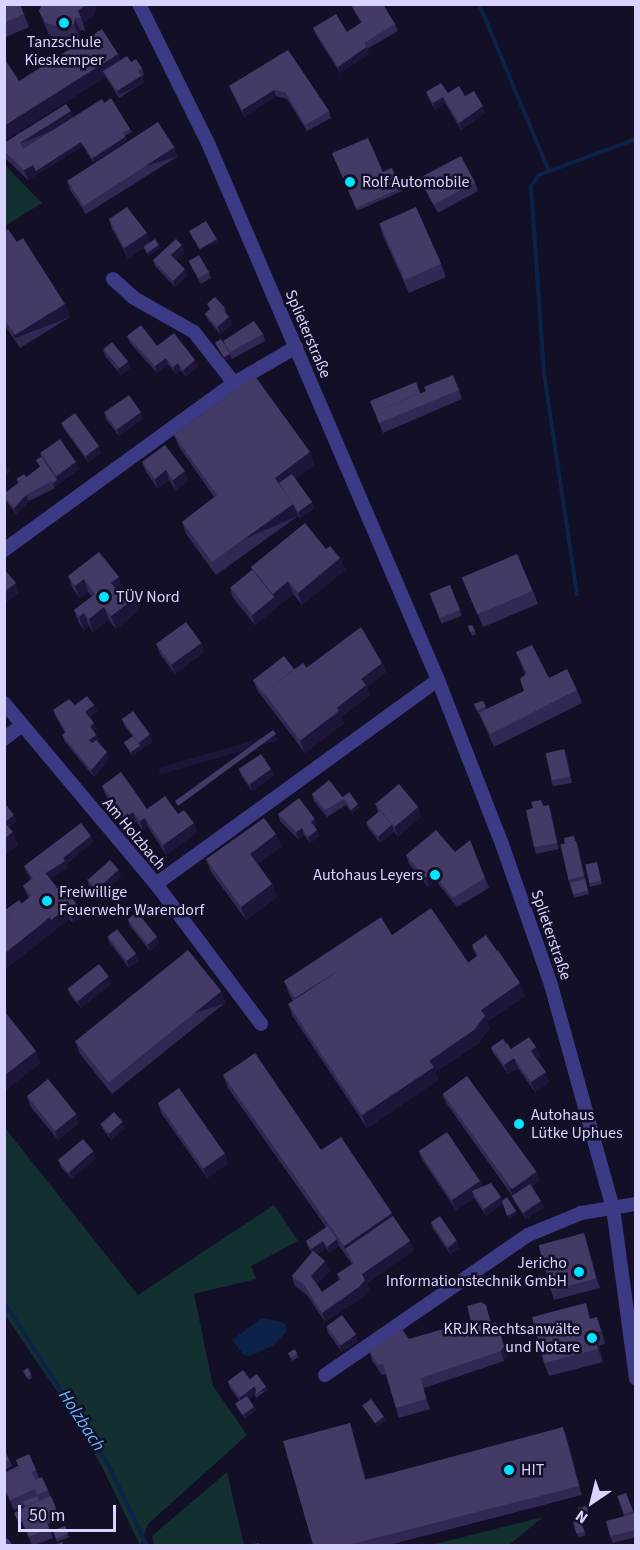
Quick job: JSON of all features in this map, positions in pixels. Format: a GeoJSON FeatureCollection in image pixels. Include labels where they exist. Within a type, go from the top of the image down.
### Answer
{"type":"FeatureCollection","features":[{"type":"Feature","properties":{"kind":"street","name":"Splieterstraße"},"geometry":{"type":"LineString","coordinates":[[139,4],[208,143],[438,680],[502,844],[551,985],[613,1208],[636,1378]]}},
{"type":"Feature","properties":{"kind":"street"},"geometry":{"type":"LineString","coordinates":[[113,279],[134,298],[194,332],[234,382]]}},
{"type":"Feature","properties":{"kind":"street"},"geometry":{"type":"LineString","coordinates":[[4,550],[234,382],[296,347]]}},
{"type":"Feature","properties":{"kind":"street"},"geometry":{"type":"LineString","coordinates":[[156,884],[438,680]]}},
{"type":"Feature","properties":{"kind":"street","name":"Am Holzbach"},"geometry":{"type":"LineString","coordinates":[[4,703],[156,884],[261,1024]]}},
{"type":"Feature","properties":{"kind":"street"},"geometry":{"type":"LineString","coordinates":[[4,739],[22,725]]}},
{"type":"Feature","properties":{"kind":"street"},"geometry":{"type":"LineString","coordinates":[[325,1375],[528,1235],[581,1213],[636,1204]]}},
{"type":"Feature","properties":{"kind":"green space"},"geometry":{"type":"Polygon","coordinates":[[[5,165],[42,203],[4,226],[5,165]]]}},
{"type":"Feature","properties":{"kind":"green space"},"geometry":{"type":"Polygon","coordinates":[[[5,1128],[138,1295],[274,1205],[298,1241],[251,1266],[256,1279],[194,1294],[213,1386],[247,1435],[148,1524],[140,1545],[102,1467],[61,1397],[5,1315],[5,1128]]]}},
{"type":"Feature","properties":{"kind":"green space"},"geometry":{"type":"Polygon","coordinates":[[[227,1472],[244,1545],[154,1545],[152,1536],[227,1472]]]}},
{"type":"Feature","properties":{"kind":"green space"},"geometry":{"type":"Polygon","coordinates":[[[543,1517],[509,1545],[431,1545],[543,1517]]]}},
{"type":"Feature","properties":{"kind":"water"},"geometry":{"type":"Polygon","coordinates":[[[262,1318],[282,1322],[287,1326],[286,1332],[274,1345],[250,1356],[244,1355],[232,1340],[262,1318]]]}},
{"type":"Feature","properties":{"kind":"building"},"geometry":{"type":"Polygon","coordinates":[[[4,4],[20,4],[24,14],[4,23],[4,4]]]}},
{"type":"Feature","properties":{"kind":"building"},"geometry":{"type":"Polygon","coordinates":[[[42,4],[87,4],[78,11],[81,18],[75,18],[74,24],[63,29],[45,22],[39,11],[42,4]]]}},
{"type":"Feature","properties":{"kind":"building"},"geometry":{"type":"Polygon","coordinates":[[[383,4],[395,24],[364,43],[366,47],[338,67],[313,28],[336,14],[347,32],[362,22],[351,5],[383,4]]]}},
{"type":"Feature","properties":{"kind":"building"},"geometry":{"type":"Polygon","coordinates":[[[102,29],[118,54],[4,126],[4,58],[19,81],[102,29]]]}},
{"type":"Feature","properties":{"kind":"building"},"geometry":{"type":"Polygon","coordinates":[[[288,50],[329,111],[305,125],[285,92],[274,90],[242,110],[229,86],[288,50]]]}},
{"type":"Feature","properties":{"kind":"building"},"geometry":{"type":"Polygon","coordinates":[[[127,56],[131,62],[136,59],[142,68],[138,71],[141,76],[117,91],[103,71],[127,56]]]}},
{"type":"Feature","properties":{"kind":"building"},"geometry":{"type":"Polygon","coordinates":[[[441,83],[448,93],[459,86],[465,96],[474,91],[483,106],[459,123],[443,97],[433,103],[426,92],[441,83]]]}},
{"type":"Feature","properties":{"kind":"building"},"geometry":{"type":"Polygon","coordinates":[[[111,98],[130,129],[123,133],[125,137],[92,158],[81,142],[36,171],[23,149],[102,99],[104,103],[111,98]]]}},
{"type":"Feature","properties":{"kind":"building"},"geometry":{"type":"Polygon","coordinates":[[[66,104],[71,111],[20,143],[33,165],[24,170],[4,151],[4,143],[66,104]]]}},
{"type":"Feature","properties":{"kind":"building"},"geometry":{"type":"Polygon","coordinates":[[[158,122],[174,147],[84,206],[67,181],[158,122]]]}},
{"type":"Feature","properties":{"kind":"building"},"geometry":{"type":"Polygon","coordinates":[[[368,138],[383,172],[392,168],[401,188],[356,208],[332,153],[368,138]]]}},
{"type":"Feature","properties":{"kind":"building"},"geometry":{"type":"Polygon","coordinates":[[[461,156],[475,182],[434,205],[420,178],[461,156]]]}},
{"type":"Feature","properties":{"kind":"building"},"geometry":{"type":"Polygon","coordinates":[[[127,207],[147,233],[124,248],[109,219],[127,207]]]}},
{"type":"Feature","properties":{"kind":"building"},"geometry":{"type":"Polygon","coordinates":[[[416,207],[441,264],[405,280],[379,223],[416,207]]]}},
{"type":"Feature","properties":{"kind":"building"},"geometry":{"type":"Polygon","coordinates":[[[206,221],[217,239],[200,249],[189,231],[206,221]]]}},
{"type":"Feature","properties":{"kind":"building"},"geometry":{"type":"Polygon","coordinates":[[[8,229],[17,242],[23,238],[65,304],[15,335],[4,319],[4,232],[8,229]]]}},
{"type":"Feature","properties":{"kind":"building"},"geometry":{"type":"Polygon","coordinates":[[[155,239],[159,245],[147,253],[143,247],[155,239]]]}},
{"type":"Feature","properties":{"kind":"building"},"geometry":{"type":"Polygon","coordinates":[[[176,239],[182,245],[171,255],[185,269],[173,281],[153,260],[176,239]]]}},
{"type":"Feature","properties":{"kind":"building"},"geometry":{"type":"Polygon","coordinates":[[[199,255],[209,272],[199,278],[189,261],[199,255]]]}},
{"type":"Feature","properties":{"kind":"building"},"geometry":{"type":"Polygon","coordinates":[[[215,297],[225,308],[223,310],[217,303],[211,309],[207,304],[215,297]]]}},
{"type":"Feature","properties":{"kind":"building"},"geometry":{"type":"Polygon","coordinates":[[[217,303],[229,317],[217,327],[205,313],[217,303]]]}},
{"type":"Feature","properties":{"kind":"building"},"geometry":{"type":"Polygon","coordinates":[[[254,321],[263,334],[230,352],[223,341],[254,321]]]}},
{"type":"Feature","properties":{"kind":"building"},"geometry":{"type":"Polygon","coordinates":[[[141,325],[157,346],[174,333],[195,360],[183,370],[178,363],[173,367],[166,358],[155,366],[127,336],[141,325]]]}},
{"type":"Feature","properties":{"kind":"building"},"geometry":{"type":"Polygon","coordinates":[[[221,339],[230,354],[224,357],[215,343],[221,339]]]}},
{"type":"Feature","properties":{"kind":"building"},"geometry":{"type":"Polygon","coordinates":[[[112,342],[128,361],[120,368],[104,349],[112,342]]]}},
{"type":"Feature","properties":{"kind":"building"},"geometry":{"type":"Polygon","coordinates":[[[453,375],[459,390],[379,423],[375,412],[426,391],[424,387],[453,375]]]}},
{"type":"Feature","properties":{"kind":"building"},"geometry":{"type":"Polygon","coordinates":[[[255,376],[310,452],[275,478],[293,504],[212,562],[182,522],[217,495],[174,435],[255,376]]]}},
{"type":"Feature","properties":{"kind":"building"},"geometry":{"type":"Polygon","coordinates":[[[416,382],[420,393],[375,412],[376,415],[370,401],[416,382]]]}},
{"type":"Feature","properties":{"kind":"building"},"geometry":{"type":"Polygon","coordinates":[[[129,395],[141,412],[116,429],[104,412],[129,395]]]}},
{"type":"Feature","properties":{"kind":"building"},"geometry":{"type":"Polygon","coordinates":[[[75,413],[99,446],[85,456],[61,423],[75,413]]]}},
{"type":"Feature","properties":{"kind":"building"},"geometry":{"type":"Polygon","coordinates":[[[60,439],[76,462],[56,476],[40,453],[60,439]]]}},
{"type":"Feature","properties":{"kind":"building"},"geometry":{"type":"Polygon","coordinates":[[[165,445],[185,471],[173,480],[166,470],[155,479],[142,462],[165,445]]]}},
{"type":"Feature","properties":{"kind":"building"},"geometry":{"type":"Polygon","coordinates":[[[41,457],[57,480],[53,483],[36,460],[41,457]]]}},
{"type":"Feature","properties":{"kind":"building"},"geometry":{"type":"Polygon","coordinates":[[[41,466],[52,481],[26,495],[14,508],[4,494],[41,466]]]}},
{"type":"Feature","properties":{"kind":"building"},"geometry":{"type":"Polygon","coordinates":[[[24,474],[26,477],[19,482],[17,479],[24,474]]]}},
{"type":"Feature","properties":{"kind":"building"},"geometry":{"type":"Polygon","coordinates":[[[292,474],[312,502],[298,512],[279,483],[292,474]]]}},
{"type":"Feature","properties":{"kind":"building"},"geometry":{"type":"Polygon","coordinates":[[[305,523],[326,549],[330,546],[340,558],[298,593],[288,581],[273,594],[251,567],[305,523]]]}},
{"type":"Feature","properties":{"kind":"building"},"geometry":{"type":"Polygon","coordinates":[[[99,552],[119,577],[111,583],[120,594],[127,588],[135,598],[111,616],[104,607],[89,619],[84,613],[79,617],[74,610],[95,594],[84,579],[75,586],[68,576],[99,552]]]}},
{"type":"Feature","properties":{"kind":"building"},"geometry":{"type":"Polygon","coordinates":[[[517,554],[533,591],[477,614],[462,577],[517,554]]]}},
{"type":"Feature","properties":{"kind":"building"},"geometry":{"type":"Polygon","coordinates":[[[4,569],[16,583],[4,592],[4,569]]]}},
{"type":"Feature","properties":{"kind":"building"},"geometry":{"type":"Polygon","coordinates":[[[252,570],[274,597],[252,615],[230,588],[252,570]]]}},
{"type":"Feature","properties":{"kind":"building"},"geometry":{"type":"Polygon","coordinates":[[[450,585],[460,610],[440,618],[430,593],[450,585]]]}},
{"type":"Feature","properties":{"kind":"building"},"geometry":{"type":"Polygon","coordinates":[[[186,622],[201,643],[171,665],[156,644],[186,622]]]}},
{"type":"Feature","properties":{"kind":"building"},"geometry":{"type":"Polygon","coordinates":[[[472,625],[475,631],[470,632],[468,626],[472,625]]]}},
{"type":"Feature","properties":{"kind":"building"},"geometry":{"type":"Polygon","coordinates":[[[361,627],[382,663],[361,679],[366,685],[337,708],[306,668],[361,627]]]}},
{"type":"Feature","properties":{"kind":"building"},"geometry":{"type":"Polygon","coordinates":[[[532,645],[549,678],[567,669],[577,690],[490,734],[479,713],[524,691],[520,679],[527,673],[516,652],[532,645]]]}},
{"type":"Feature","properties":{"kind":"building"},"geometry":{"type":"Polygon","coordinates":[[[284,656],[294,669],[264,693],[265,696],[253,680],[284,656]]]}},
{"type":"Feature","properties":{"kind":"building"},"geometry":{"type":"Polygon","coordinates":[[[303,663],[339,711],[300,740],[264,692],[303,663]]]}},
{"type":"Feature","properties":{"kind":"building"},"geometry":{"type":"Polygon","coordinates":[[[87,696],[94,705],[85,712],[94,723],[90,726],[96,735],[89,740],[92,743],[96,740],[107,752],[91,770],[62,735],[66,732],[53,710],[69,699],[75,705],[87,696]]]}},
{"type":"Feature","properties":{"kind":"building"},"geometry":{"type":"Polygon","coordinates":[[[483,701],[486,707],[477,710],[474,704],[483,701]]]}},
{"type":"Feature","properties":{"kind":"building"},"geometry":{"type":"Polygon","coordinates":[[[133,711],[150,734],[139,743],[122,719],[133,711]]]}},
{"type":"Feature","properties":{"kind":"building"},"geometry":{"type":"Polygon","coordinates":[[[273,730],[276,734],[178,806],[175,801],[273,730]]]}},
{"type":"Feature","properties":{"kind":"building"},"geometry":{"type":"Polygon","coordinates":[[[133,736],[140,746],[131,752],[124,742],[133,736]]]}},
{"type":"Feature","properties":{"kind":"building"},"geometry":{"type":"Polygon","coordinates":[[[564,749],[570,776],[552,781],[545,753],[564,749]]]}},
{"type":"Feature","properties":{"kind":"building"},"geometry":{"type":"Polygon","coordinates":[[[261,754],[271,769],[249,784],[239,769],[261,754]]]}},
{"type":"Feature","properties":{"kind":"building"},"geometry":{"type":"Polygon","coordinates":[[[121,772],[147,809],[165,796],[178,814],[184,810],[194,823],[163,845],[145,818],[140,821],[133,812],[125,817],[102,786],[121,772]]]}},
{"type":"Feature","properties":{"kind":"building"},"geometry":{"type":"Polygon","coordinates":[[[329,780],[344,799],[325,810],[312,794],[329,780]]]}},
{"type":"Feature","properties":{"kind":"building"},"geometry":{"type":"Polygon","coordinates":[[[399,784],[418,807],[395,827],[375,804],[399,784]]]}},
{"type":"Feature","properties":{"kind":"building"},"geometry":{"type":"Polygon","coordinates":[[[349,792],[358,804],[351,810],[343,797],[349,792]]]}},
{"type":"Feature","properties":{"kind":"building"},"geometry":{"type":"Polygon","coordinates":[[[299,798],[315,819],[311,822],[317,830],[308,837],[302,828],[296,832],[278,814],[299,798]]]}},
{"type":"Feature","properties":{"kind":"building"},"geometry":{"type":"Polygon","coordinates":[[[541,800],[543,806],[549,805],[557,843],[534,847],[526,810],[533,808],[531,802],[541,800]]]}},
{"type":"Feature","properties":{"kind":"building"},"geometry":{"type":"Polygon","coordinates":[[[4,802],[14,815],[5,822],[4,822],[4,802]]]}},
{"type":"Feature","properties":{"kind":"building"},"geometry":{"type":"Polygon","coordinates":[[[380,811],[392,825],[378,836],[366,823],[380,811]]]}},
{"type":"Feature","properties":{"kind":"building"},"geometry":{"type":"Polygon","coordinates":[[[264,818],[276,834],[250,854],[272,884],[241,907],[206,859],[264,818]]]}},
{"type":"Feature","properties":{"kind":"building"},"geometry":{"type":"Polygon","coordinates":[[[4,822],[13,832],[4,839],[4,822]]]}},
{"type":"Feature","properties":{"kind":"building"},"geometry":{"type":"Polygon","coordinates":[[[81,823],[91,836],[63,858],[65,861],[46,873],[43,870],[33,878],[24,866],[81,823]]]}},
{"type":"Feature","properties":{"kind":"building"},"geometry":{"type":"Polygon","coordinates":[[[436,830],[455,852],[470,840],[485,878],[453,898],[432,872],[425,878],[406,855],[436,830]]]}},
{"type":"Feature","properties":{"kind":"building"},"geometry":{"type":"Polygon","coordinates":[[[574,836],[575,841],[565,844],[564,838],[574,836]]]}},
{"type":"Feature","properties":{"kind":"building"},"geometry":{"type":"Polygon","coordinates":[[[576,841],[584,876],[569,880],[560,845],[576,841]]]}},
{"type":"Feature","properties":{"kind":"building"},"geometry":{"type":"Polygon","coordinates":[[[110,860],[119,870],[96,890],[88,880],[110,860]]]}},
{"type":"Feature","properties":{"kind":"building"},"geometry":{"type":"Polygon","coordinates":[[[597,862],[601,881],[589,883],[585,864],[597,862]]]}},
{"type":"Feature","properties":{"kind":"building","name":"Freiwillige Feuerwehr Warendorf"},"geometry":{"type":"Polygon","coordinates":[[[43,870],[66,899],[70,896],[79,907],[70,914],[66,909],[51,920],[23,886],[43,870]]]}},
{"type":"Feature","properties":{"kind":"building"},"geometry":{"type":"Polygon","coordinates":[[[585,879],[588,891],[573,894],[570,883],[585,879]]]}},
{"type":"Feature","properties":{"kind":"building"},"geometry":{"type":"Polygon","coordinates":[[[32,895],[50,917],[4,954],[4,918],[32,895]]]}},
{"type":"Feature","properties":{"kind":"building"},"geometry":{"type":"Polygon","coordinates":[[[19,900],[22,904],[4,918],[4,911],[19,900]]]}},
{"type":"Feature","properties":{"kind":"building"},"geometry":{"type":"Polygon","coordinates":[[[431,908],[472,968],[498,950],[520,983],[481,1010],[485,1016],[474,1030],[429,1061],[434,1067],[362,1115],[288,1004],[344,967],[295,998],[284,981],[381,917],[392,935],[431,908]]]}},
{"type":"Feature","properties":{"kind":"building"},"geometry":{"type":"Polygon","coordinates":[[[137,912],[157,937],[148,944],[128,920],[137,912]]]}},
{"type":"Feature","properties":{"kind":"building"},"geometry":{"type":"Polygon","coordinates":[[[117,929],[136,953],[127,961],[108,936],[117,929]]]}},
{"type":"Feature","properties":{"kind":"building"},"geometry":{"type":"Polygon","coordinates":[[[486,935],[497,951],[472,968],[468,963],[478,955],[472,945],[486,935]]]}},
{"type":"Feature","properties":{"kind":"building"},"geometry":{"type":"Polygon","coordinates":[[[188,950],[221,991],[109,1082],[75,1041],[188,950]]]}},
{"type":"Feature","properties":{"kind":"building"},"geometry":{"type":"Polygon","coordinates":[[[99,964],[109,977],[77,1001],[67,989],[99,964]]]}},
{"type":"Feature","properties":{"kind":"building"},"geometry":{"type":"Polygon","coordinates":[[[6,1013],[36,1051],[4,1076],[4,1014],[6,1013]]]}},
{"type":"Feature","properties":{"kind":"building"},"geometry":{"type":"Polygon","coordinates":[[[529,1037],[536,1047],[531,1051],[546,1072],[531,1082],[514,1058],[504,1065],[495,1051],[507,1043],[511,1049],[529,1037]]]}},
{"type":"Feature","properties":{"kind":"building"},"geometry":{"type":"Polygon","coordinates":[[[503,1039],[506,1043],[495,1051],[497,1057],[491,1047],[503,1039]]]}},
{"type":"Feature","properties":{"kind":"building"},"geometry":{"type":"Polygon","coordinates":[[[255,1053],[321,1150],[341,1137],[392,1213],[344,1246],[223,1075],[255,1053]]]}},
{"type":"Feature","properties":{"kind":"building"},"geometry":{"type":"Polygon","coordinates":[[[467,1076],[536,1171],[512,1189],[443,1094],[467,1076]]]}},
{"type":"Feature","properties":{"kind":"building"},"geometry":{"type":"Polygon","coordinates":[[[48,1079],[76,1114],[55,1131],[27,1096],[48,1079]]]}},
{"type":"Feature","properties":{"kind":"building"},"geometry":{"type":"Polygon","coordinates":[[[179,1088],[225,1154],[204,1168],[158,1103],[179,1088]]]}},
{"type":"Feature","properties":{"kind":"building"},"geometry":{"type":"Polygon","coordinates":[[[114,1112],[123,1122],[109,1134],[101,1124],[114,1112]]]}},
{"type":"Feature","properties":{"kind":"building"},"geometry":{"type":"Polygon","coordinates":[[[447,1132],[480,1181],[452,1200],[419,1151],[447,1132]]]}},
{"type":"Feature","properties":{"kind":"building"},"geometry":{"type":"Polygon","coordinates":[[[83,1139],[93,1151],[68,1172],[58,1160],[83,1139]]]}},
{"type":"Feature","properties":{"kind":"building"},"geometry":{"type":"Polygon","coordinates":[[[491,1183],[501,1197],[484,1209],[472,1191],[491,1183]]]}},
{"type":"Feature","properties":{"kind":"building"},"geometry":{"type":"Polygon","coordinates":[[[530,1184],[541,1201],[522,1213],[512,1196],[530,1184]]]}},
{"type":"Feature","properties":{"kind":"building"},"geometry":{"type":"Polygon","coordinates":[[[507,1197],[516,1211],[507,1216],[502,1201],[507,1197]]]}},
{"type":"Feature","properties":{"kind":"building"},"geometry":{"type":"Polygon","coordinates":[[[393,1216],[410,1241],[362,1274],[365,1280],[359,1287],[322,1313],[304,1285],[292,1276],[313,1251],[325,1261],[311,1276],[322,1292],[341,1279],[337,1274],[354,1263],[345,1249],[393,1216]]]}},
{"type":"Feature","properties":{"kind":"building"},"geometry":{"type":"Polygon","coordinates":[[[440,1216],[457,1241],[448,1247],[431,1222],[440,1216]]]}},
{"type":"Feature","properties":{"kind":"building"},"geometry":{"type":"Polygon","coordinates":[[[328,1226],[337,1239],[327,1247],[323,1241],[311,1249],[306,1241],[328,1226]]]}},
{"type":"Feature","properties":{"kind":"building"},"geometry":{"type":"Polygon","coordinates":[[[584,1233],[596,1278],[551,1291],[539,1245],[584,1233]]]}},
{"type":"Feature","properties":{"kind":"building"},"geometry":{"type":"Polygon","coordinates":[[[481,1302],[486,1305],[491,1324],[496,1322],[504,1346],[501,1351],[421,1378],[426,1399],[396,1408],[383,1364],[378,1365],[369,1351],[402,1329],[409,1339],[471,1321],[467,1306],[481,1302]]]}},
{"type":"Feature","properties":{"kind":"building"},"geometry":{"type":"Polygon","coordinates":[[[586,1303],[590,1319],[597,1317],[601,1331],[594,1333],[598,1349],[544,1363],[532,1317],[586,1303]]]}},
{"type":"Feature","properties":{"kind":"building"},"geometry":{"type":"Polygon","coordinates":[[[342,1315],[356,1334],[341,1346],[327,1326],[342,1315]]]}},
{"type":"Feature","properties":{"kind":"building"},"geometry":{"type":"Polygon","coordinates":[[[295,1349],[297,1354],[291,1358],[288,1353],[295,1349]]]}},
{"type":"Feature","properties":{"kind":"building"},"geometry":{"type":"Polygon","coordinates":[[[28,1368],[31,1374],[27,1377],[23,1371],[28,1368]]]}},
{"type":"Feature","properties":{"kind":"building"},"geometry":{"type":"Polygon","coordinates":[[[243,1370],[255,1386],[240,1397],[228,1381],[243,1370]]]}},
{"type":"Feature","properties":{"kind":"building"},"geometry":{"type":"Polygon","coordinates":[[[257,1374],[266,1387],[255,1395],[256,1389],[250,1379],[257,1374]]]}},
{"type":"Feature","properties":{"kind":"building"},"geometry":{"type":"Polygon","coordinates":[[[247,1396],[254,1407],[242,1414],[235,1403],[247,1396]]]}},
{"type":"Feature","properties":{"kind":"building"},"geometry":{"type":"Polygon","coordinates":[[[371,1399],[384,1417],[375,1423],[362,1405],[371,1399]]]}},
{"type":"Feature","properties":{"kind":"building","name":"HIT"},"geometry":{"type":"Polygon","coordinates":[[[350,1423],[365,1480],[563,1427],[579,1486],[348,1545],[313,1545],[283,1441],[350,1423]]]}},
{"type":"Feature","properties":{"kind":"building"},"geometry":{"type":"Polygon","coordinates":[[[4,1450],[9,1460],[4,1462],[4,1450]]]}},
{"type":"Feature","properties":{"kind":"building"},"geometry":{"type":"Polygon","coordinates":[[[29,1454],[36,1470],[32,1472],[35,1480],[42,1477],[48,1490],[37,1495],[35,1489],[10,1500],[4,1487],[4,1475],[20,1468],[16,1460],[29,1454]]]}},
{"type":"Feature","properties":{"kind":"building"},"geometry":{"type":"Polygon","coordinates":[[[18,1466],[19,1468],[6,1475],[5,1473],[18,1466]]]}},
{"type":"Feature","properties":{"kind":"building"},"geometry":{"type":"Polygon","coordinates":[[[626,1493],[633,1511],[624,1514],[618,1496],[626,1493]]]}},
{"type":"Feature","properties":{"kind":"building"},"geometry":{"type":"Polygon","coordinates":[[[37,1496],[39,1501],[25,1506],[23,1502],[37,1496]]]}},
{"type":"Feature","properties":{"kind":"building"},"geometry":{"type":"Polygon","coordinates":[[[51,1496],[56,1509],[43,1514],[49,1528],[29,1537],[18,1510],[51,1496]]]}},
{"type":"Feature","properties":{"kind":"building"},"geometry":{"type":"Polygon","coordinates":[[[586,1506],[588,1511],[580,1513],[578,1508],[586,1506]]]}},
{"type":"Feature","properties":{"kind":"building"},"geometry":{"type":"Polygon","coordinates":[[[18,1511],[20,1517],[17,1519],[14,1513],[18,1511]]]}},
{"type":"Feature","properties":{"kind":"building"},"geometry":{"type":"Polygon","coordinates":[[[636,1513],[636,1530],[610,1536],[606,1521],[636,1513]]]}},
{"type":"Feature","properties":{"kind":"building"},"geometry":{"type":"Polygon","coordinates":[[[581,1520],[584,1532],[576,1534],[573,1522],[581,1520]]]}},
{"type":"Feature","properties":{"kind":"building"},"geometry":{"type":"Polygon","coordinates":[[[65,1526],[68,1533],[56,1538],[53,1531],[65,1526]]]}},
{"type":"Feature","properties":{"kind":"waterway"},"geometry":{"type":"LineString","coordinates":[[479,4],[549,171]]}},
{"type":"Feature","properties":{"kind":"waterway"},"geometry":{"type":"LineString","coordinates":[[577,594],[544,373],[531,186],[539,175],[636,139]]}},
{"type":"Feature","properties":{"kind":"waterway","name":"Holzbach"},"geometry":{"type":"LineString","coordinates":[[4,1302],[108,1464],[147,1546]]}},
{"type":"Feature","properties":{"kind":"place","name":"Tanzschule Kieskemper"},"geometry":{"type":"Point","coordinates":[64,23]}},
{"type":"Feature","properties":{"kind":"place","name":"Rolf Automobile"},"geometry":{"type":"Point","coordinates":[350,182]}},
{"type":"Feature","properties":{"kind":"place","name":"TÜV Nord"},"geometry":{"type":"Point","coordinates":[104,597]}},
{"type":"Feature","properties":{"kind":"place","name":"Autohaus Leyers"},"geometry":{"type":"Point","coordinates":[435,875]}},
{"type":"Feature","properties":{"kind":"place","name":"Freiwillige Feuerwehr Warendorf"},"geometry":{"type":"Point","coordinates":[47,901]}},
{"type":"Feature","properties":{"kind":"place","name":"Autohaus Lütke Uphues"},"geometry":{"type":"Point","coordinates":[519,1124]}},
{"type":"Feature","properties":{"kind":"place","name":"Jericho Informationstechnik GmbH"},"geometry":{"type":"Point","coordinates":[579,1272]}},
{"type":"Feature","properties":{"kind":"place","name":"KRJK Rechtsanwälte und Notare"},"geometry":{"type":"Point","coordinates":[592,1338]}},
{"type":"Feature","properties":{"kind":"place","name":"HIT"},"geometry":{"type":"Point","coordinates":[509,1470]}}]}
